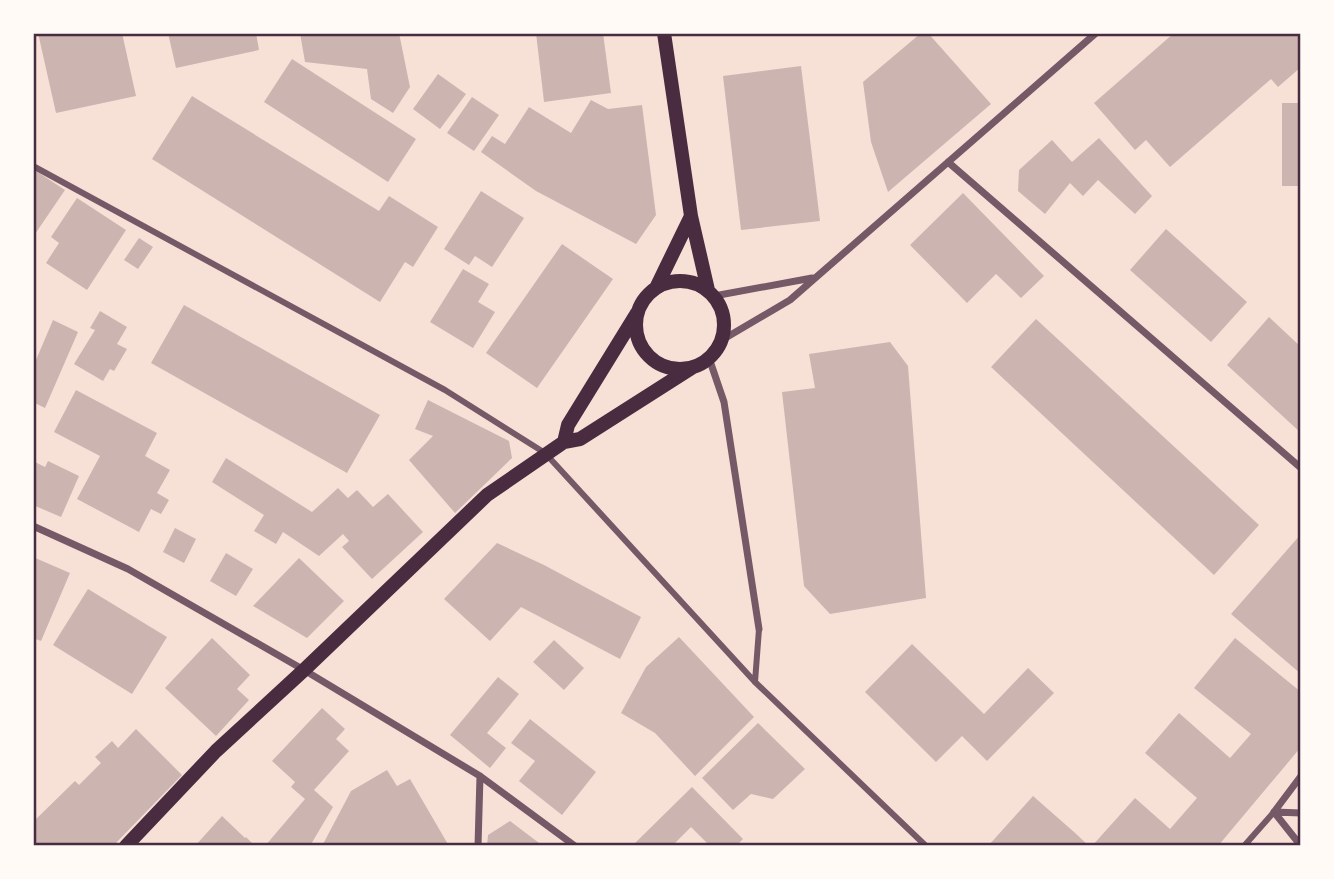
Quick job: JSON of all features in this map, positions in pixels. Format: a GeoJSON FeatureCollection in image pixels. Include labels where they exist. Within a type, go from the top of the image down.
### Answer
{"type":"FeatureCollection","features":[{"type":"Feature","properties":{"kind":"main road"},"geometry":{"type":"LineString","coordinates":[[126,846],[216,751],[487,495],[545,453],[564,442],[580,439],[709,358],[722,340],[723,314],[711,293],[691,216],[663,33]]}},
{"type":"Feature","properties":{"kind":"main road"},"geometry":{"type":"LineString","coordinates":[[564,442],[568,425],[646,297],[656,288],[691,216]]}},
{"type":"Feature","properties":{"kind":"main road"},"geometry":{"type":"LineString","coordinates":[[656,288],[677,281],[699,285],[711,293]]}},
{"type":"Feature","properties":{"kind":"main road"},"geometry":{"type":"LineString","coordinates":[[639,309],[637,337],[643,349],[665,366],[678,369],[693,367]]}},
{"type":"Feature","properties":{"kind":"street"},"geometry":{"type":"LineString","coordinates":[[722,340],[790,300],[1096,33]]}},
{"type":"Feature","properties":{"kind":"street"},"geometry":{"type":"LineString","coordinates":[[948,162],[1301,468]]}},
{"type":"Feature","properties":{"kind":"street"},"geometry":{"type":"LineString","coordinates":[[33,166],[445,390],[545,453],[755,682],[926,846]]}},
{"type":"Feature","properties":{"kind":"street"},"geometry":{"type":"LineString","coordinates":[[711,293],[813,278]]}},
{"type":"Feature","properties":{"kind":"street"},"geometry":{"type":"LineString","coordinates":[[709,358],[724,402],[759,629],[755,682]]}},
{"type":"Feature","properties":{"kind":"street"},"geometry":{"type":"LineString","coordinates":[[33,526],[128,569],[304,670],[480,776],[575,846]]}},
{"type":"Feature","properties":{"kind":"street"},"geometry":{"type":"LineString","coordinates":[[478,846],[480,776]]}},
{"type":"Feature","properties":{"kind":"street"},"geometry":{"type":"LineString","coordinates":[[1244,846],[1301,776]]}},
{"type":"Feature","properties":{"kind":"street"},"geometry":{"type":"LineString","coordinates":[[1274,812],[1301,813]]}},
{"type":"Feature","properties":{"kind":"street"},"geometry":{"type":"LineString","coordinates":[[1274,812],[1301,846]]}},
{"type":"Feature","properties":{"kind":"building"},"geometry":{"type":"Polygon","coordinates":[[[38,33],[122,33],[136,96],[56,113],[38,33]]]}},
{"type":"Feature","properties":{"kind":"building"},"geometry":{"type":"Polygon","coordinates":[[[168,33],[256,33],[259,50],[176,68],[168,33]]]}},
{"type":"Feature","properties":{"kind":"building"},"geometry":{"type":"Polygon","coordinates":[[[300,33],[399,33],[410,87],[393,113],[371,99],[367,69],[305,62],[300,33]]]}},
{"type":"Feature","properties":{"kind":"building"},"geometry":{"type":"Polygon","coordinates":[[[536,33],[603,33],[611,93],[544,102],[536,33]]]}},
{"type":"Feature","properties":{"kind":"building"},"geometry":{"type":"Polygon","coordinates":[[[921,33],[928,33],[991,104],[888,192],[871,142],[863,82],[921,33]]]}},
{"type":"Feature","properties":{"kind":"building"},"geometry":{"type":"Polygon","coordinates":[[[1174,33],[1301,33],[1301,67],[1278,87],[1271,79],[1170,167],[1146,140],[1135,150],[1094,103],[1174,33]]]}},
{"type":"Feature","properties":{"kind":"building"},"geometry":{"type":"Polygon","coordinates":[[[292,59],[416,139],[388,182],[264,102],[292,59]]]}},
{"type":"Feature","properties":{"kind":"building"},"geometry":{"type":"Polygon","coordinates":[[[801,66],[820,221],[741,230],[723,76],[801,66]]]}},
{"type":"Feature","properties":{"kind":"building"},"geometry":{"type":"Polygon","coordinates":[[[438,74],[466,94],[440,129],[413,109],[438,74]]]}},
{"type":"Feature","properties":{"kind":"building"},"geometry":{"type":"Polygon","coordinates":[[[192,96],[379,211],[389,196],[438,227],[413,267],[405,262],[380,302],[152,159],[192,96]]]}},
{"type":"Feature","properties":{"kind":"building"},"geometry":{"type":"Polygon","coordinates":[[[472,97],[499,115],[474,151],[447,133],[472,97]]]}},
{"type":"Feature","properties":{"kind":"building"},"geometry":{"type":"Polygon","coordinates":[[[591,100],[608,109],[642,105],[656,215],[636,244],[536,191],[481,152],[492,136],[505,144],[529,107],[571,133],[591,100]]]}},
{"type":"Feature","properties":{"kind":"building"},"geometry":{"type":"Polygon","coordinates":[[[1282,103],[1301,103],[1301,186],[1282,186],[1282,103]]]}},
{"type":"Feature","properties":{"kind":"building"},"geometry":{"type":"Polygon","coordinates":[[[1099,138],[1152,196],[1135,214],[1098,180],[1083,196],[1070,183],[1045,214],[1018,191],[1019,170],[1052,140],[1072,162],[1099,138]]]}},
{"type":"Feature","properties":{"kind":"building"},"geometry":{"type":"Polygon","coordinates":[[[33,169],[65,190],[33,237],[33,169]]]}},
{"type":"Feature","properties":{"kind":"building"},"geometry":{"type":"Polygon","coordinates":[[[481,191],[524,218],[492,267],[475,256],[469,265],[444,249],[481,191]]]}},
{"type":"Feature","properties":{"kind":"building"},"geometry":{"type":"Polygon","coordinates":[[[963,193],[1044,276],[1021,298],[996,274],[967,303],[910,245],[963,193]]]}},
{"type":"Feature","properties":{"kind":"building"},"geometry":{"type":"Polygon","coordinates":[[[77,198],[126,230],[87,290],[46,263],[59,243],[51,237],[77,198]]]}},
{"type":"Feature","properties":{"kind":"building"},"geometry":{"type":"Polygon","coordinates":[[[1166,229],[1247,302],[1211,342],[1130,270],[1166,229]]]}},
{"type":"Feature","properties":{"kind":"building"},"geometry":{"type":"Polygon","coordinates":[[[139,238],[153,247],[138,269],[124,260],[139,238]]]}},
{"type":"Feature","properties":{"kind":"building"},"geometry":{"type":"Polygon","coordinates":[[[562,244],[613,279],[537,388],[486,353],[562,244]]]}},
{"type":"Feature","properties":{"kind":"building"},"geometry":{"type":"Polygon","coordinates":[[[463,269],[489,284],[478,302],[495,312],[473,348],[430,322],[463,269]]]}},
{"type":"Feature","properties":{"kind":"building"},"geometry":{"type":"Polygon","coordinates":[[[184,305],[380,415],[347,473],[151,363],[184,305]]]}},
{"type":"Feature","properties":{"kind":"building"},"geometry":{"type":"Polygon","coordinates":[[[100,311],[127,327],[117,344],[127,349],[114,371],[110,369],[103,381],[74,364],[95,330],[90,328],[100,311]]]}},
{"type":"Feature","properties":{"kind":"building"},"geometry":{"type":"Polygon","coordinates":[[[1269,317],[1301,347],[1301,433],[1227,365],[1269,317]]]}},
{"type":"Feature","properties":{"kind":"building"},"geometry":{"type":"Polygon","coordinates":[[[1036,319],[1259,525],[1214,575],[991,367],[1036,319]]]}},
{"type":"Feature","properties":{"kind":"building"},"geometry":{"type":"Polygon","coordinates":[[[53,320],[78,332],[45,408],[33,402],[33,367],[53,320]]]}},
{"type":"Feature","properties":{"kind":"building"},"geometry":{"type":"Polygon","coordinates":[[[890,342],[908,366],[926,598],[830,614],[804,586],[782,392],[815,388],[809,354],[890,342]]]}},
{"type":"Feature","properties":{"kind":"building"},"geometry":{"type":"Polygon","coordinates":[[[76,390],[157,433],[145,456],[170,470],[157,493],[169,500],[161,514],[151,509],[139,532],[77,499],[100,456],[54,432],[76,390]]]}},
{"type":"Feature","properties":{"kind":"building"},"geometry":{"type":"Polygon","coordinates":[[[428,400],[509,441],[512,458],[455,513],[409,460],[433,436],[415,429],[428,400]]]}},
{"type":"Feature","properties":{"kind":"building"},"geometry":{"type":"Polygon","coordinates":[[[226,458],[312,512],[338,488],[348,498],[357,490],[373,507],[388,494],[423,532],[372,579],[342,547],[349,541],[343,534],[319,556],[283,532],[276,544],[254,531],[264,515],[212,482],[226,458]]]}},
{"type":"Feature","properties":{"kind":"building"},"geometry":{"type":"Polygon","coordinates":[[[33,461],[45,467],[48,461],[79,476],[61,517],[33,505],[33,461]]]}},
{"type":"Feature","properties":{"kind":"building"},"geometry":{"type":"Polygon","coordinates":[[[175,528],[196,539],[184,563],[163,552],[175,528]]]}},
{"type":"Feature","properties":{"kind":"building"},"geometry":{"type":"Polygon","coordinates":[[[1301,534],[1301,674],[1231,614],[1301,534]]]}},
{"type":"Feature","properties":{"kind":"building"},"geometry":{"type":"Polygon","coordinates":[[[497,543],[641,617],[620,659],[521,607],[490,641],[444,599],[497,543]]]}},
{"type":"Feature","properties":{"kind":"building"},"geometry":{"type":"Polygon","coordinates":[[[226,553],[253,569],[236,596],[210,581],[226,553]]]}},
{"type":"Feature","properties":{"kind":"building"},"geometry":{"type":"Polygon","coordinates":[[[33,557],[70,573],[41,641],[33,638],[33,557]]]}},
{"type":"Feature","properties":{"kind":"building"},"geometry":{"type":"Polygon","coordinates":[[[299,558],[344,601],[307,638],[253,606],[299,558]]]}},
{"type":"Feature","properties":{"kind":"building"},"geometry":{"type":"Polygon","coordinates":[[[88,589],[167,637],[132,694],[53,645],[88,589]]]}},
{"type":"Feature","properties":{"kind":"building"},"geometry":{"type":"Polygon","coordinates":[[[679,637],[754,717],[695,776],[655,733],[621,713],[646,667],[679,637]]]}},
{"type":"Feature","properties":{"kind":"building"},"geometry":{"type":"Polygon","coordinates":[[[212,638],[250,675],[237,689],[249,700],[216,736],[165,688],[212,638]]]}},
{"type":"Feature","properties":{"kind":"building"},"geometry":{"type":"Polygon","coordinates":[[[1235,638],[1301,692],[1301,747],[1218,846],[1092,846],[1135,798],[1170,829],[1197,798],[1145,753],[1179,713],[1230,758],[1251,734],[1194,688],[1235,638]]]}},
{"type":"Feature","properties":{"kind":"building"},"geometry":{"type":"Polygon","coordinates":[[[554,640],[584,668],[564,690],[533,662],[554,640]]]}},
{"type":"Feature","properties":{"kind":"building"},"geometry":{"type":"Polygon","coordinates":[[[912,644],[984,714],[1028,668],[1054,693],[987,761],[962,736],[936,762],[865,692],[912,644]]]}},
{"type":"Feature","properties":{"kind":"building"},"geometry":{"type":"Polygon","coordinates":[[[498,677],[519,694],[487,733],[506,748],[490,768],[450,735],[498,677]]]}},
{"type":"Feature","properties":{"kind":"building"},"geometry":{"type":"Polygon","coordinates":[[[322,708],[345,729],[336,739],[349,751],[314,790],[333,807],[310,846],[265,846],[305,799],[291,787],[295,782],[272,761],[322,708]]]}},
{"type":"Feature","properties":{"kind":"building"},"geometry":{"type":"Polygon","coordinates":[[[530,719],[596,772],[562,815],[519,781],[535,761],[511,743],[530,719]]]}},
{"type":"Feature","properties":{"kind":"building"},"geometry":{"type":"Polygon","coordinates":[[[758,723],[805,769],[773,799],[751,794],[733,810],[702,778],[758,723]]]}},
{"type":"Feature","properties":{"kind":"building"},"geometry":{"type":"Polygon","coordinates":[[[136,729],[182,775],[113,846],[38,846],[33,841],[33,822],[75,781],[79,785],[101,763],[95,757],[112,741],[118,748],[136,729]]]}},
{"type":"Feature","properties":{"kind":"building"},"geometry":{"type":"Polygon","coordinates":[[[387,770],[397,786],[410,779],[449,846],[322,846],[351,791],[387,770]]]}},
{"type":"Feature","properties":{"kind":"building"},"geometry":{"type":"Polygon","coordinates":[[[692,787],[743,839],[736,846],[710,846],[691,827],[672,846],[632,846],[692,787]]]}},
{"type":"Feature","properties":{"kind":"building"},"geometry":{"type":"Polygon","coordinates":[[[1033,796],[1074,832],[1089,846],[988,846],[1033,796]]]}},
{"type":"Feature","properties":{"kind":"building"},"geometry":{"type":"Polygon","coordinates":[[[222,816],[245,838],[255,846],[195,846],[222,816]]]}},
{"type":"Feature","properties":{"kind":"building"},"geometry":{"type":"Polygon","coordinates":[[[510,821],[543,846],[487,846],[488,835],[510,821]]]}}]}
